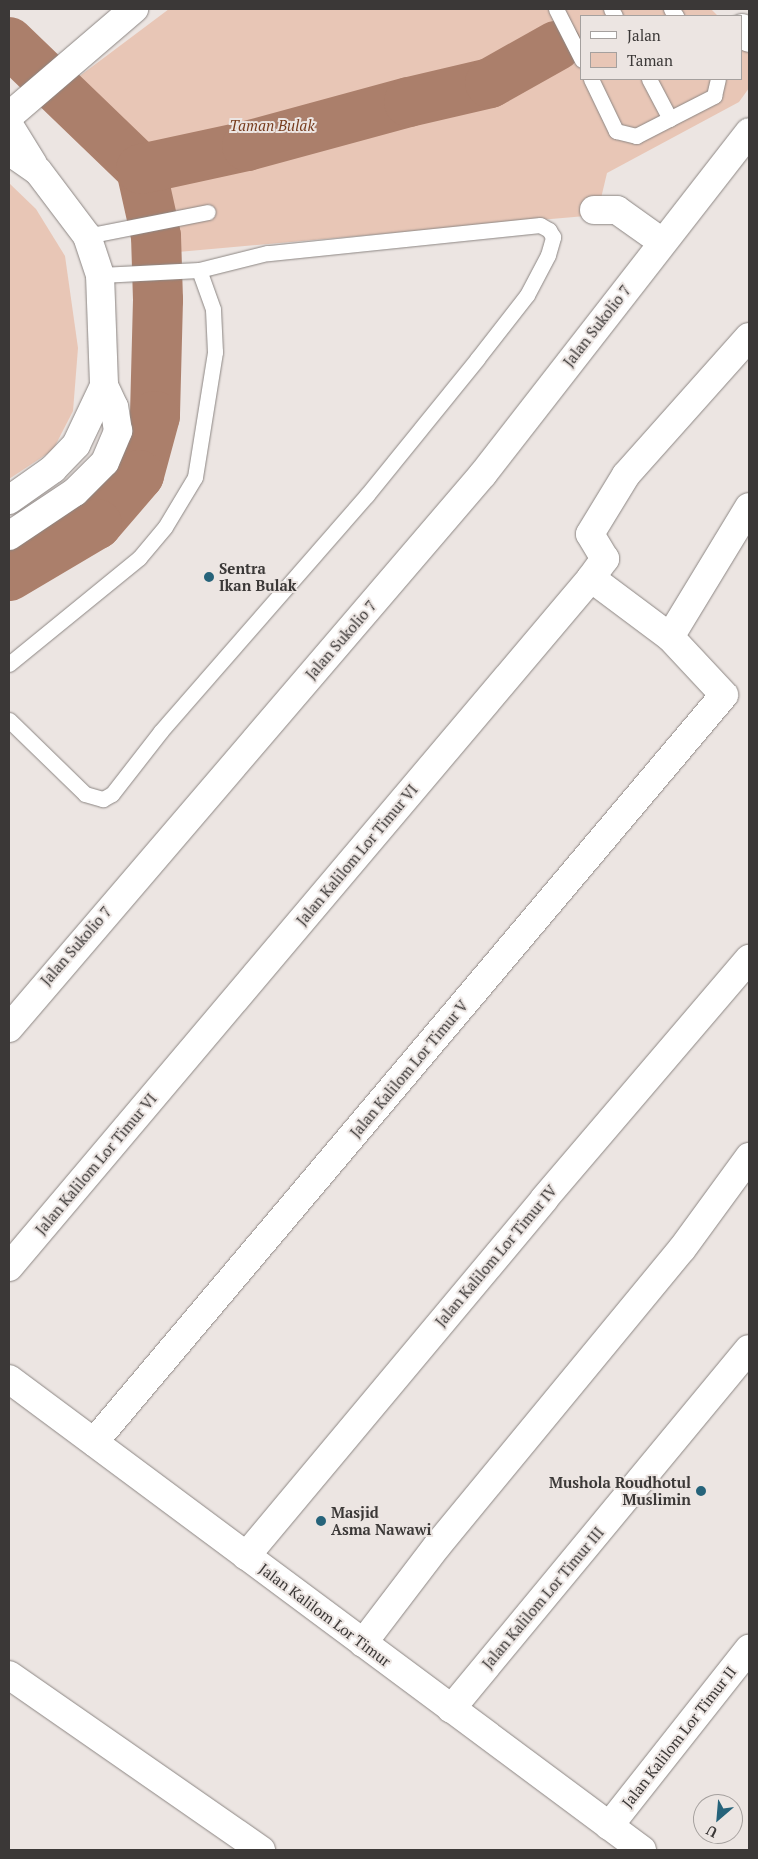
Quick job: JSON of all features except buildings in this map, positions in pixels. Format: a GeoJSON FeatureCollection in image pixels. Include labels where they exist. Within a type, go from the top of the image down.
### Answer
{"type":"FeatureCollection","features":[{"type":"Feature","properties":{"kind":"street"},"geometry":{"type":"LineString","coordinates":[[19,108],[134,9]]}},
{"type":"Feature","properties":{"kind":"street"},"geometry":{"type":"LineString","coordinates":[[9,125],[38,171],[87,236],[100,275],[104,386],[114,407],[118,431],[115,446],[106,462],[75,492],[9,536]]}},
{"type":"Feature","properties":{"kind":"street","name":"Jalan Sukolio 7"},"geometry":{"type":"LineString","coordinates":[[9,1028],[483,474],[749,132]]}},
{"type":"Feature","properties":{"kind":"street"},"geometry":{"type":"LineString","coordinates":[[9,150],[38,171]]}},
{"type":"Feature","properties":{"kind":"street"},"geometry":{"type":"LineString","coordinates":[[594,210],[617,210],[662,242]]}},
{"type":"Feature","properties":{"kind":"street","name":"Jalan Kalilom Lor Timur VI"},"geometry":{"type":"LineString","coordinates":[[9,1267],[591,578],[605,559],[590,534],[626,475],[749,337]]}},
{"type":"Feature","properties":{"kind":"street"},"geometry":{"type":"LineString","coordinates":[[9,500],[54,469],[76,445],[104,386]]}},
{"type":"Feature","properties":{"kind":"street"},"geometry":{"type":"LineString","coordinates":[[591,578],[670,637],[749,507]]}},
{"type":"Feature","properties":{"kind":"street","name":"Jalan Kalilom Lor Timur V"},"geometry":{"type":"LineString","coordinates":[[94,1442],[724,695],[670,637]]}},
{"type":"Feature","properties":{"kind":"street","name":"Jalan Kalilom Lor Timur IV"},"geometry":{"type":"LineString","coordinates":[[246,1556],[544,1198],[749,960]]}},
{"type":"Feature","properties":{"kind":"street"},"geometry":{"type":"LineString","coordinates":[[363,1643],[437,1546],[682,1249],[749,1157]]}},
{"type":"Feature","properties":{"kind":"street","name":"Jalan Kalilom Lor Timur III"},"geometry":{"type":"LineString","coordinates":[[452,1709],[749,1349]]}},
{"type":"Feature","properties":{"kind":"street","name":"Jalan Kalilom Lor Timur"},"geometry":{"type":"LineString","coordinates":[[9,1379],[642,1850]]}},
{"type":"Feature","properties":{"kind":"street","name":"Jalan Kalilom Lor Timur II"},"geometry":{"type":"LineString","coordinates":[[609,1826],[749,1649]]}},
{"type":"Feature","properties":{"kind":"street"},"geometry":{"type":"LineString","coordinates":[[9,1675],[261,1850]]}},
{"type":"Feature","properties":{"kind":"lane"},"geometry":{"type":"LineString","coordinates":[[556,9],[580,56]]}},
{"type":"Feature","properties":{"kind":"lane"},"geometry":{"type":"LineString","coordinates":[[591,80],[616,131],[636,136],[714,96],[718,80]]}},
{"type":"Feature","properties":{"kind":"lane"},"geometry":{"type":"LineString","coordinates":[[649,80],[670,119]]}},
{"type":"Feature","properties":{"kind":"lane"},"geometry":{"type":"LineString","coordinates":[[87,236],[118,232],[208,212]]}},
{"type":"Feature","properties":{"kind":"lane"},"geometry":{"type":"LineString","coordinates":[[9,720],[85,794],[102,799],[112,794],[162,731],[367,495],[527,295],[548,255],[552,237],[549,230],[540,225],[267,253],[200,270],[176,269],[100,275]]}},
{"type":"Feature","properties":{"kind":"lane"},"geometry":{"type":"LineString","coordinates":[[9,664],[139,558],[165,527],[195,477],[215,352],[213,309],[200,270]]}},
{"type":"Feature","properties":{"kind":"green space","name":"Taman Bulak"},"geometry":{"type":"Polygon","coordinates":[[[169,9],[711,9],[717,15],[580,15],[580,80],[743,80],[743,46],[749,54],[749,88],[739,102],[607,173],[597,215],[178,252],[157,155],[73,81],[169,9]]]}},
{"type":"Feature","properties":{"kind":"green space"},"geometry":{"type":"Polygon","coordinates":[[[9,183],[36,209],[65,256],[78,348],[73,411],[53,450],[9,479],[9,183]]]}},
{"type":"Feature","properties":{"kind":"waterway"},"geometry":{"type":"LineString","coordinates":[[9,42],[141,169],[156,236],[158,300],[155,416],[139,475],[97,524],[9,576]]}},
{"type":"Feature","properties":{"kind":"waterway"},"geometry":{"type":"LineString","coordinates":[[141,169],[247,146],[409,102],[490,83],[556,46]]}},
{"type":"Feature","properties":{"kind":"place","name":"Sentra Ikan Bulak"},"geometry":{"type":"Point","coordinates":[209,577]}},
{"type":"Feature","properties":{"kind":"place","name":"Mushola Roudhotul Muslimin"},"geometry":{"type":"Point","coordinates":[701,1491]}},
{"type":"Feature","properties":{"kind":"place","name":"Masjid Asma Nawawi"},"geometry":{"type":"Point","coordinates":[321,1521]}}]}
